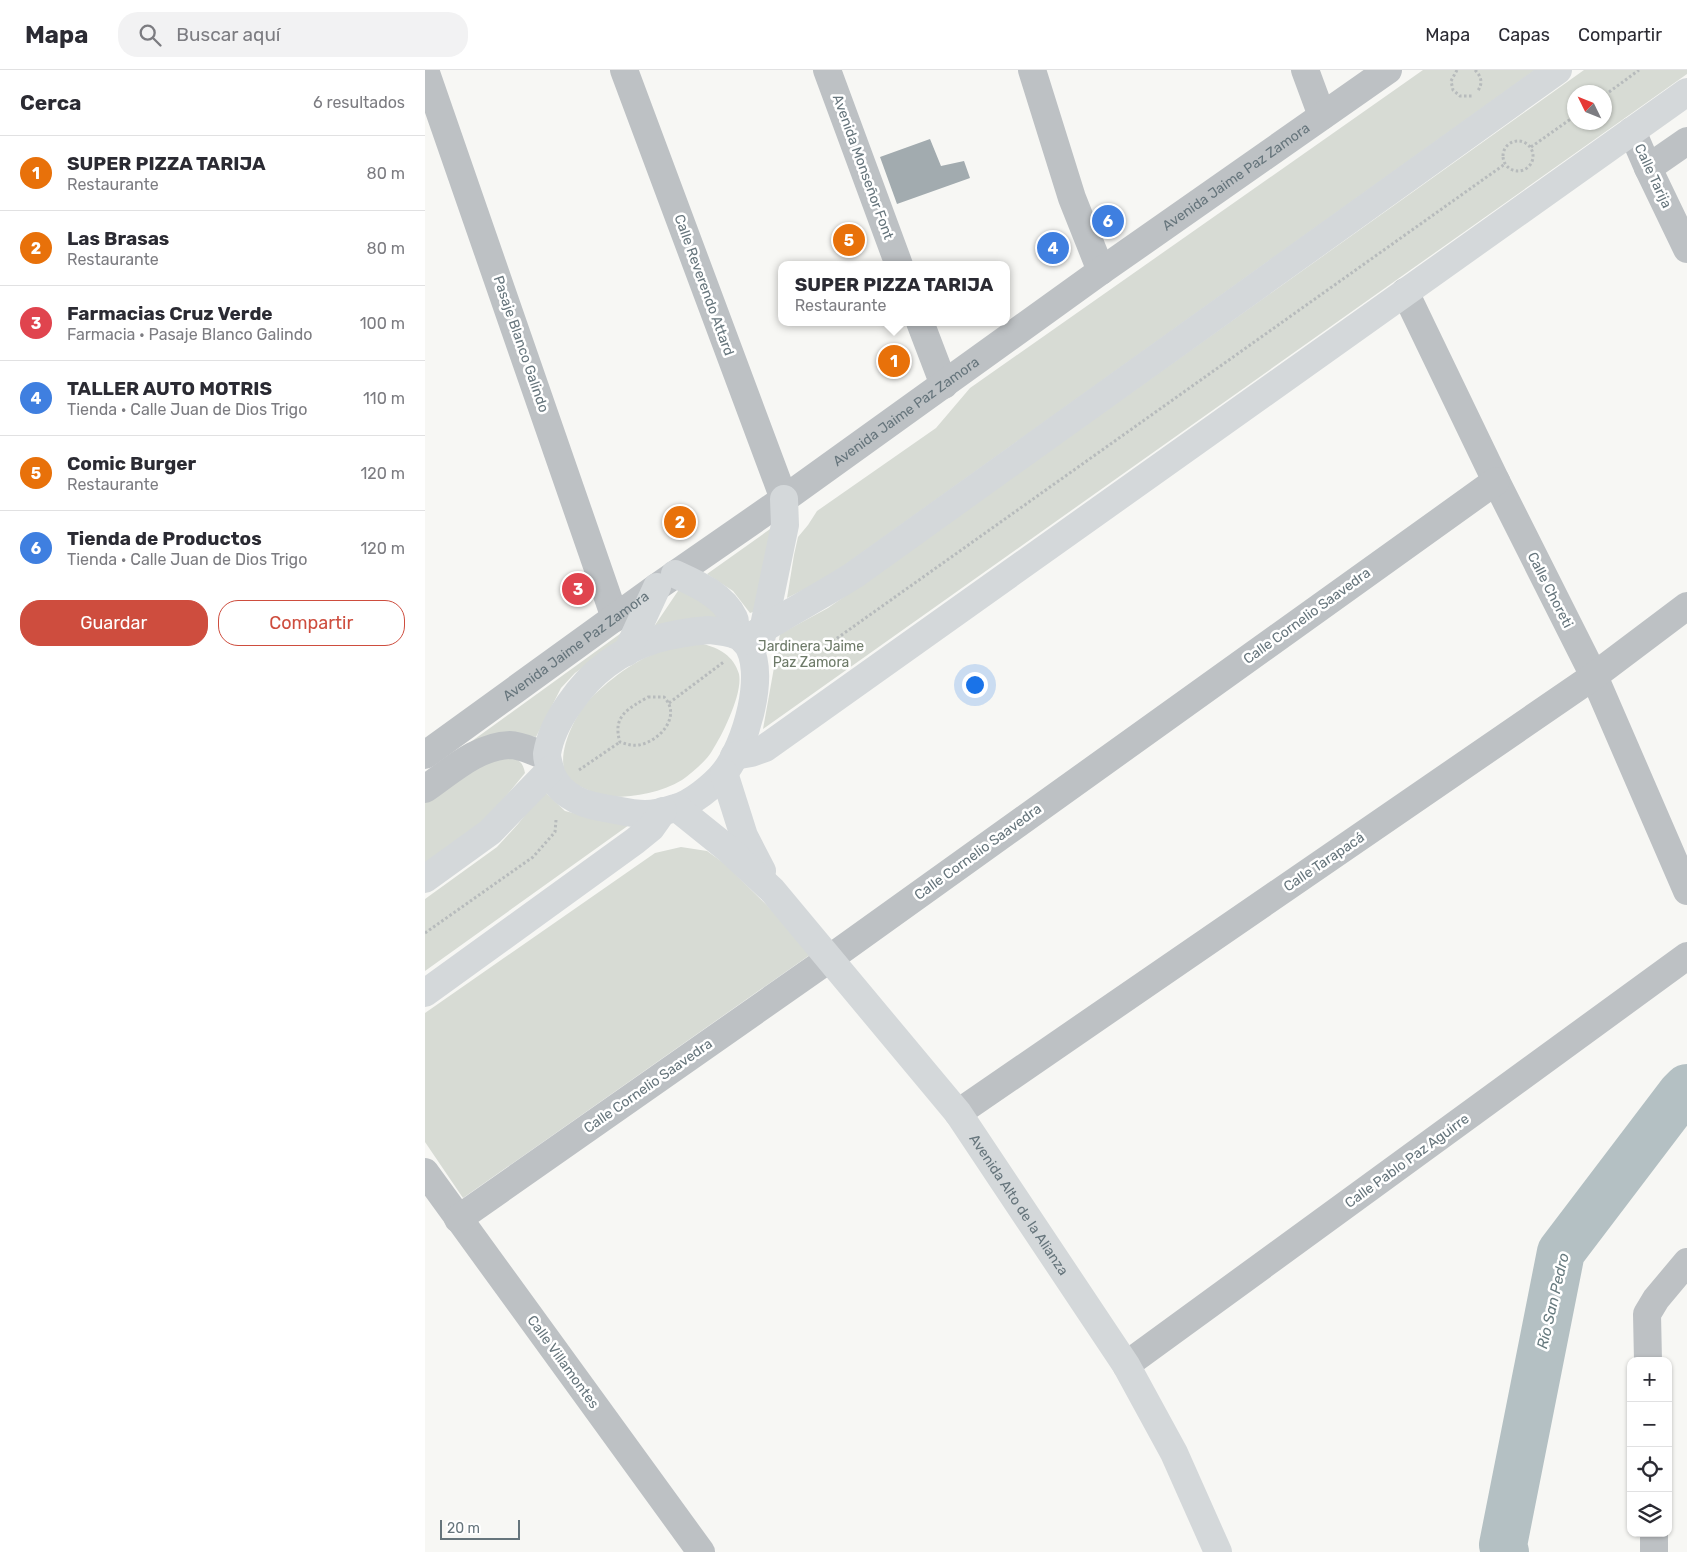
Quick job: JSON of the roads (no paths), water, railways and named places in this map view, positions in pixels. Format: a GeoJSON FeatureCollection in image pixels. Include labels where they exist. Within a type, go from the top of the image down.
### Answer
{"type":"FeatureCollection","features":[{"type":"Feature","properties":{"kind":"main road"},"geometry":{"type":"LineString","coordinates":[[751,646],[854,575],[1558,70]]}},
{"type":"Feature","properties":{"kind":"main road"},"geometry":{"type":"LineString","coordinates":[[729,764],[765,748],[1687,92]]}},
{"type":"Feature","properties":{"kind":"main road"},"geometry":{"type":"LineString","coordinates":[[751,646],[709,630],[682,632],[663,636],[627,652],[607,664],[574,697],[552,737],[548,763],[554,782],[563,792],[574,799],[597,807],[646,814],[670,809],[700,795],[729,764],[743,735],[752,705],[755,679],[751,646],[785,525],[784,499]]}},
{"type":"Feature","properties":{"kind":"main road"},"geometry":{"type":"LineString","coordinates":[[627,652],[666,580],[700,585],[723,601],[751,646]]}},
{"type":"Feature","properties":{"kind":"main road"},"geometry":{"type":"LineString","coordinates":[[425,879],[490,832],[548,763]]}},
{"type":"Feature","properties":{"kind":"main road","name":"Avenida Alto de la Alianza"},"geometry":{"type":"LineString","coordinates":[[729,764],[744,836],[772,890]]}},
{"type":"Feature","properties":{"kind":"main road"},"geometry":{"type":"LineString","coordinates":[[425,993],[635,841],[670,809]]}},
{"type":"Feature","properties":{"kind":"main road","name":"Avenida Alto de la Alianza"},"geometry":{"type":"LineString","coordinates":[[670,809],[728,849],[772,890],[958,1113],[1127,1365],[1174,1453],[1212,1551]]}},
{"type":"Feature","properties":{"kind":"street","name":"Pasaje Blanco Galindo"},"geometry":{"type":"LineString","coordinates":[[425,70],[615,618]]}},
{"type":"Feature","properties":{"kind":"street","name":"Calle Reverendo Attard"},"geometry":{"type":"LineString","coordinates":[[624,70],[784,499]]}},
{"type":"Feature","properties":{"kind":"street","name":"Avenida Monseñor Font"},"geometry":{"type":"LineString","coordinates":[[827,70],[898,261]]}},
{"type":"Feature","properties":{"kind":"street"},"geometry":{"type":"LineString","coordinates":[[1031,70],[1072,198],[1101,271]]}},
{"type":"Feature","properties":{"kind":"street"},"geometry":{"type":"LineString","coordinates":[[1305,70],[1322,116]]}},
{"type":"Feature","properties":{"kind":"street","name":"Avenida Jaime Paz Zamora"},"geometry":{"type":"LineString","coordinates":[[427,746],[615,618],[666,580],[784,499],[1101,271],[1322,116],[1373,74]]}},
{"type":"Feature","properties":{"kind":"street","name":"Calle Tarija"},"geometry":{"type":"LineString","coordinates":[[1632,131],[1687,249]]}},
{"type":"Feature","properties":{"kind":"street"},"geometry":{"type":"LineString","coordinates":[[1648,168],[1687,141]]}},
{"type":"Feature","properties":{"kind":"street","name":"Calle Choreti"},"geometry":{"type":"LineString","coordinates":[[1405,292],[1496,481],[1594,676],[1687,892]]}},
{"type":"Feature","properties":{"kind":"street"},"geometry":{"type":"LineString","coordinates":[[921,326],[943,385]]}},
{"type":"Feature","properties":{"kind":"street","name":"Calle Cornelio Saavedra"},"geometry":{"type":"LineString","coordinates":[[458,1219],[829,959],[1496,481]]}},
{"type":"Feature","properties":{"kind":"street","name":"Calle Tarapacá"},"geometry":{"type":"LineString","coordinates":[[958,1113],[1594,676],[1687,606]]}},
{"type":"Feature","properties":{"kind":"street"},"geometry":{"type":"LineString","coordinates":[[425,789],[467,760],[487,749],[511,745],[548,763]]}},
{"type":"Feature","properties":{"kind":"street","name":"Calle Pablo Paz Aguirre"},"geometry":{"type":"LineString","coordinates":[[1127,1365],[1687,956]]}},
{"type":"Feature","properties":{"kind":"street","name":"Calle Villamontes"},"geometry":{"type":"LineString","coordinates":[[425,1172],[701,1552]]}},
{"type":"Feature","properties":{"kind":"street"},"geometry":{"type":"LineString","coordinates":[[1649,1357],[1647,1314],[1656,1299],[1687,1262]]}},
{"type":"Feature","properties":{"kind":"street"},"geometry":{"type":"LineString","coordinates":[[1654,1537],[1654,1552]]}},
{"type":"Feature","properties":{"kind":"waterway","name":"Río San Pedro"},"geometry":{"type":"LineString","coordinates":[[1505,1552],[1503,1545],[1561,1252],[1687,1088]]}},
{"type":"Feature","properties":{"kind":"place","name":"Tienda de Productos"},"geometry":{"type":"Point","coordinates":[1108,221]}},
{"type":"Feature","properties":{"kind":"place","name":"Comic Burger"},"geometry":{"type":"Point","coordinates":[849,240]}},
{"type":"Feature","properties":{"kind":"place","name":"TALLER AUTO MOTRIS"},"geometry":{"type":"Point","coordinates":[1053,248]}},
{"type":"Feature","properties":{"kind":"place","name":"SUPER PIZZA TARIJA"},"geometry":{"type":"Point","coordinates":[894,361]}},
{"type":"Feature","properties":{"kind":"place","name":"Las Brasas"},"geometry":{"type":"Point","coordinates":[680,522]}},
{"type":"Feature","properties":{"kind":"place","name":"Farmacias Cruz Verde"},"geometry":{"type":"Point","coordinates":[578,589]}},
{"type":"Feature","properties":{"kind":"park label","name":"Jardinera Jaime Paz Zamora"},"geometry":{"type":"Point","coordinates":[811,654]}}]}
